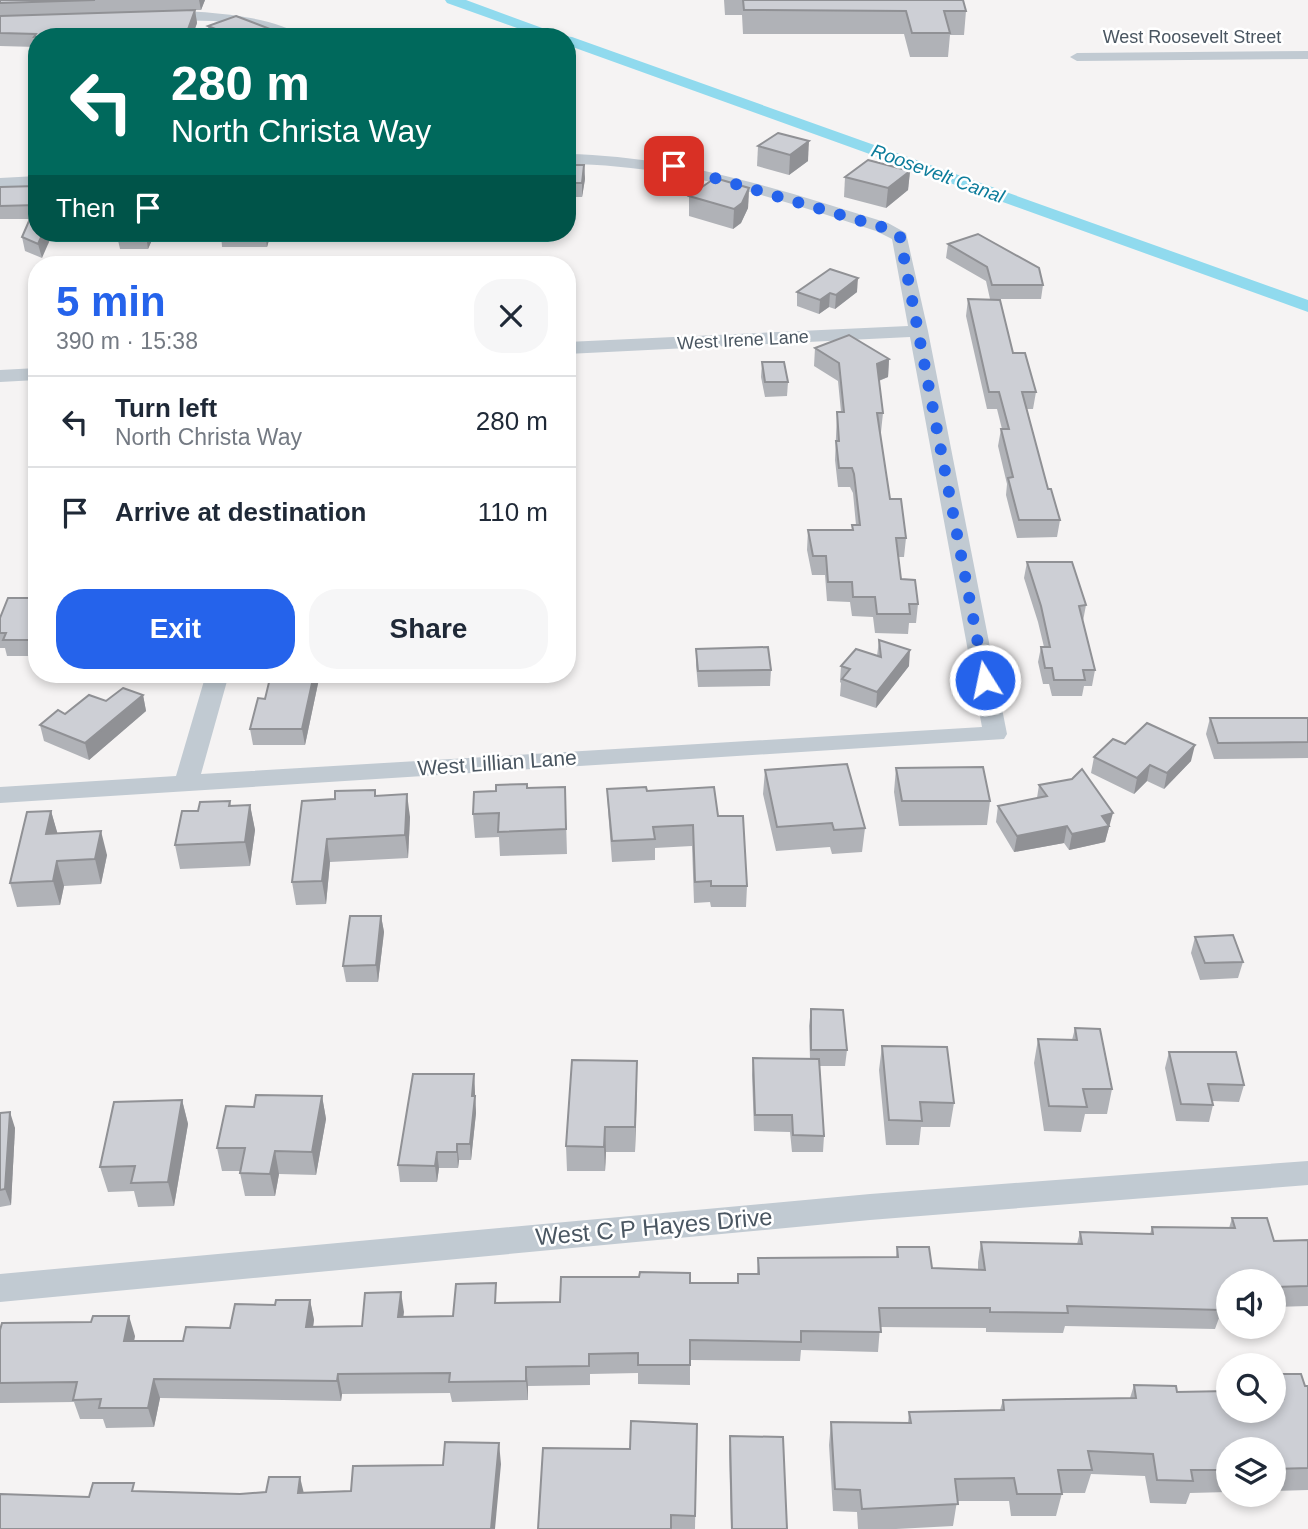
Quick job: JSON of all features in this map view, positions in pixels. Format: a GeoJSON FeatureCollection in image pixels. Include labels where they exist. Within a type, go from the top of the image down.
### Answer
{"type":"FeatureCollection","features":[{"type":"Feature","properties":{"kind":"street"},"geometry":{"type":"LineString","coordinates":[[152,17],[239,19],[273,28]]}},
{"type":"Feature","properties":{"kind":"street","name":"West Roosevelt Street"},"geometry":{"type":"LineString","coordinates":[[1077,57],[1308,55]]}},
{"type":"Feature","properties":{"kind":"street"},"geometry":{"type":"LineString","coordinates":[[576,159],[631,159],[674,166],[882,227],[900,237],[919,331]]}},
{"type":"Feature","properties":{"kind":"street"},"geometry":{"type":"LineString","coordinates":[[0,183],[28,181]]}},
{"type":"Feature","properties":{"kind":"street","name":"West Irene Lane"},"geometry":{"type":"LineString","coordinates":[[576,348],[919,331]]}},
{"type":"Feature","properties":{"kind":"street","name":"West Lillian Lane"},"geometry":{"type":"LineString","coordinates":[[0,795],[995,734],[919,331]]}},
{"type":"Feature","properties":{"kind":"street"},"geometry":{"type":"LineString","coordinates":[[0,376],[28,374]]}},
{"type":"Feature","properties":{"kind":"street"},"geometry":{"type":"LineString","coordinates":[[186,783],[214,683]]}},
{"type":"Feature","properties":{"kind":"street","name":"West C P Hayes Drive"},"geometry":{"type":"LineString","coordinates":[[0,1288],[870,1207],[1308,1173]]}},
{"type":"Feature","properties":{"kind":"building"},"geometry":{"type":"Polygon","coordinates":[[[0,0],[95,0],[0,3],[0,0]]]}},
{"type":"Feature","properties":{"kind":"building"},"geometry":{"type":"Polygon","coordinates":[[[743,0],[963,0],[966,11],[944,11],[950,33],[912,33],[906,11],[744,10],[743,0]]]}},
{"type":"Feature","properties":{"kind":"building"},"geometry":{"type":"Polygon","coordinates":[[[195,10],[188,28],[28,28],[28,34],[0,33],[0,16],[195,10]]]}},
{"type":"Feature","properties":{"kind":"building"},"geometry":{"type":"Polygon","coordinates":[[[236,16],[267,28],[213,28],[208,26],[236,16]]]}},
{"type":"Feature","properties":{"kind":"building"},"geometry":{"type":"Polygon","coordinates":[[[778,133],[809,141],[790,155],[758,146],[778,133]]]}},
{"type":"Feature","properties":{"kind":"building"},"geometry":{"type":"Polygon","coordinates":[[[868,160],[910,171],[888,188],[845,177],[868,160]]]}},
{"type":"Feature","properties":{"kind":"building"},"geometry":{"type":"Polygon","coordinates":[[[576,165],[584,165],[582,183],[576,183],[576,165]]]}},
{"type":"Feature","properties":{"kind":"building"},"geometry":{"type":"Polygon","coordinates":[[[715,178],[749,188],[742,203],[734,209],[689,196],[715,178]]]}},
{"type":"Feature","properties":{"kind":"building"},"geometry":{"type":"Polygon","coordinates":[[[28,186],[28,205],[0,206],[0,187],[28,186]]]}},
{"type":"Feature","properties":{"kind":"building"},"geometry":{"type":"Polygon","coordinates":[[[28,223],[28,240],[22,237],[28,223]]]}},
{"type":"Feature","properties":{"kind":"building"},"geometry":{"type":"Polygon","coordinates":[[[978,234],[1039,268],[1043,285],[992,285],[987,267],[948,244],[978,234]]]}},
{"type":"Feature","properties":{"kind":"building"},"geometry":{"type":"Polygon","coordinates":[[[830,269],[858,278],[836,295],[830,293],[820,300],[797,292],[830,269]]]}},
{"type":"Feature","properties":{"kind":"building"},"geometry":{"type":"Polygon","coordinates":[[[968,299],[1000,300],[1013,353],[1025,353],[1036,392],[1022,392],[1048,489],[1051,489],[1060,520],[1019,520],[1008,478],[1013,477],[1001,429],[1009,429],[999,392],[989,392],[968,299]]]}},
{"type":"Feature","properties":{"kind":"building"},"geometry":{"type":"Polygon","coordinates":[[[849,335],[889,359],[877,364],[883,413],[877,413],[890,499],[901,499],[906,538],[896,538],[901,579],[915,580],[918,604],[909,604],[910,614],[877,614],[875,597],[853,597],[852,582],[828,582],[826,556],[813,556],[808,530],[853,530],[852,525],[860,525],[852,468],[839,468],[837,412],[844,412],[839,363],[815,348],[849,335]]]}},
{"type":"Feature","properties":{"kind":"building"},"geometry":{"type":"Polygon","coordinates":[[[762,362],[784,362],[788,382],[765,382],[762,362]]]}},
{"type":"Feature","properties":{"kind":"building"},"geometry":{"type":"Polygon","coordinates":[[[1027,562],[1072,562],[1086,605],[1079,606],[1095,670],[1083,670],[1085,680],[1054,680],[1052,668],[1045,668],[1041,647],[1050,647],[1027,562]]]}},
{"type":"Feature","properties":{"kind":"building"},"geometry":{"type":"Polygon","coordinates":[[[8,598],[28,598],[28,640],[3,640],[6,633],[0,633],[0,618],[8,598]]]}},
{"type":"Feature","properties":{"kind":"building"},"geometry":{"type":"Polygon","coordinates":[[[879,640],[910,650],[877,692],[842,679],[850,669],[841,666],[856,649],[881,657],[879,640]]]}},
{"type":"Feature","properties":{"kind":"building"},"geometry":{"type":"Polygon","coordinates":[[[768,647],[771,670],[698,671],[696,649],[768,647]]]}},
{"type":"Feature","properties":{"kind":"building"},"geometry":{"type":"Polygon","coordinates":[[[269,683],[312,683],[302,729],[250,729],[258,698],[265,699],[269,683]]]}},
{"type":"Feature","properties":{"kind":"building"},"geometry":{"type":"Polygon","coordinates":[[[123,688],[143,695],[85,743],[40,725],[58,710],[65,714],[89,695],[106,701],[123,688]]]}},
{"type":"Feature","properties":{"kind":"building"},"geometry":{"type":"Polygon","coordinates":[[[1210,718],[1308,718],[1308,742],[1218,743],[1210,718]]]}},
{"type":"Feature","properties":{"kind":"building"},"geometry":{"type":"Polygon","coordinates":[[[1147,723],[1195,745],[1167,773],[1150,765],[1137,778],[1094,757],[1113,739],[1125,744],[1147,723]]]}},
{"type":"Feature","properties":{"kind":"building"},"geometry":{"type":"Polygon","coordinates":[[[847,764],[865,828],[834,830],[832,823],[777,827],[765,770],[847,764]]]}},
{"type":"Feature","properties":{"kind":"building"},"geometry":{"type":"Polygon","coordinates":[[[983,767],[990,801],[902,801],[896,768],[983,767]]]}},
{"type":"Feature","properties":{"kind":"building"},"geometry":{"type":"Polygon","coordinates":[[[1082,769],[1113,813],[1102,816],[1109,826],[1072,834],[1067,826],[1017,836],[998,806],[1047,796],[1039,785],[1072,779],[1082,769]]]}},
{"type":"Feature","properties":{"kind":"building"},"geometry":{"type":"Polygon","coordinates":[[[527,784],[527,788],[565,787],[566,829],[498,832],[499,813],[473,814],[474,792],[496,791],[496,785],[527,784]]]}},
{"type":"Feature","properties":{"kind":"building"},"geometry":{"type":"Polygon","coordinates":[[[646,787],[647,791],[714,787],[718,816],[743,816],[747,886],[711,886],[711,881],[695,882],[693,825],[653,827],[655,839],[612,841],[607,789],[646,787]]]}},
{"type":"Feature","properties":{"kind":"building"},"geometry":{"type":"Polygon","coordinates":[[[375,790],[375,796],[407,794],[405,835],[327,839],[322,881],[292,882],[302,801],[335,799],[335,791],[375,790]]]}},
{"type":"Feature","properties":{"kind":"building"},"geometry":{"type":"Polygon","coordinates":[[[230,801],[229,806],[250,805],[245,842],[175,845],[182,811],[198,811],[200,802],[230,801]]]}},
{"type":"Feature","properties":{"kind":"building"},"geometry":{"type":"Polygon","coordinates":[[[51,811],[46,834],[101,831],[95,859],[57,861],[53,881],[10,883],[27,812],[51,811]]]}},
{"type":"Feature","properties":{"kind":"building"},"geometry":{"type":"Polygon","coordinates":[[[350,916],[381,916],[376,965],[343,966],[350,916]]]}},
{"type":"Feature","properties":{"kind":"building"},"geometry":{"type":"Polygon","coordinates":[[[1233,935],[1243,962],[1205,963],[1195,937],[1233,935]]]}},
{"type":"Feature","properties":{"kind":"building"},"geometry":{"type":"Polygon","coordinates":[[[811,1009],[843,1010],[847,1050],[811,1050],[811,1009]]]}},
{"type":"Feature","properties":{"kind":"building"},"geometry":{"type":"Polygon","coordinates":[[[1075,1028],[1100,1029],[1112,1089],[1083,1089],[1087,1107],[1049,1106],[1038,1039],[1077,1040],[1075,1028]]]}},
{"type":"Feature","properties":{"kind":"building"},"geometry":{"type":"Polygon","coordinates":[[[882,1046],[947,1047],[954,1103],[920,1102],[922,1121],[889,1120],[882,1046]]]}},
{"type":"Feature","properties":{"kind":"building"},"geometry":{"type":"Polygon","coordinates":[[[1169,1052],[1236,1052],[1244,1085],[1208,1084],[1213,1105],[1181,1104],[1169,1052]]]}},
{"type":"Feature","properties":{"kind":"building"},"geometry":{"type":"Polygon","coordinates":[[[753,1058],[819,1059],[824,1136],[793,1135],[792,1115],[755,1115],[753,1058]]]}},
{"type":"Feature","properties":{"kind":"building"},"geometry":{"type":"Polygon","coordinates":[[[572,1060],[637,1061],[635,1127],[605,1127],[604,1147],[566,1146],[572,1060]]]}},
{"type":"Feature","properties":{"kind":"building"},"geometry":{"type":"Polygon","coordinates":[[[413,1074],[474,1074],[472,1096],[475,1096],[470,1144],[457,1144],[457,1152],[437,1152],[435,1166],[398,1165],[413,1074]]]}},
{"type":"Feature","properties":{"kind":"building"},"geometry":{"type":"Polygon","coordinates":[[[256,1095],[322,1096],[312,1152],[275,1151],[270,1174],[240,1173],[245,1148],[217,1148],[226,1106],[254,1107],[256,1095]]]}},
{"type":"Feature","properties":{"kind":"building"},"geometry":{"type":"Polygon","coordinates":[[[182,1100],[168,1182],[131,1183],[135,1166],[100,1167],[114,1102],[182,1100]]]}},
{"type":"Feature","properties":{"kind":"building"},"geometry":{"type":"Polygon","coordinates":[[[10,1112],[5,1189],[0,1190],[0,1113],[10,1112]]]}},
{"type":"Feature","properties":{"kind":"building"},"geometry":{"type":"Polygon","coordinates":[[[1232,1218],[1267,1218],[1274,1241],[1308,1240],[1308,1286],[1286,1287],[1286,1269],[1216,1269],[1216,1310],[1067,1306],[1068,1313],[990,1312],[990,1308],[879,1308],[881,1332],[801,1331],[801,1342],[690,1340],[690,1365],[638,1365],[638,1353],[589,1354],[589,1366],[526,1367],[526,1381],[449,1382],[450,1373],[338,1374],[337,1381],[154,1379],[148,1408],[99,1408],[101,1399],[73,1400],[77,1382],[0,1383],[2,1323],[91,1322],[93,1316],[129,1316],[124,1341],[183,1341],[186,1327],[230,1328],[235,1304],[275,1305],[276,1300],[310,1300],[306,1327],[362,1326],[365,1293],[401,1292],[398,1317],[453,1316],[456,1284],[496,1283],[495,1303],[560,1302],[561,1277],[639,1277],[640,1272],[690,1273],[690,1283],[738,1283],[738,1274],[759,1274],[758,1258],[898,1257],[897,1247],[929,1247],[932,1268],[985,1270],[981,1242],[1082,1244],[1080,1232],[1153,1234],[1152,1227],[1235,1228],[1232,1218]]]}},
{"type":"Feature","properties":{"kind":"building"},"geometry":{"type":"Polygon","coordinates":[[[1286,1374],[1301,1374],[1305,1386],[1308,1386],[1308,1468],[1286,1469],[1286,1437],[1216,1437],[1216,1470],[1191,1470],[1193,1481],[1157,1480],[1153,1454],[1088,1451],[1092,1470],[1058,1470],[1062,1494],[1017,1494],[1014,1478],[955,1479],[958,1504],[862,1509],[860,1490],[835,1489],[831,1422],[911,1423],[909,1412],[1004,1410],[1003,1400],[1136,1398],[1134,1385],[1176,1386],[1177,1392],[1216,1391],[1216,1423],[1286,1423],[1286,1374]]]}},
{"type":"Feature","properties":{"kind":"building"},"geometry":{"type":"Polygon","coordinates":[[[631,1421],[697,1424],[695,1516],[671,1515],[671,1529],[538,1529],[543,1448],[630,1449],[631,1421]]]}},
{"type":"Feature","properties":{"kind":"building"},"geometry":{"type":"Polygon","coordinates":[[[730,1436],[783,1437],[787,1529],[732,1529],[730,1436]]]}},
{"type":"Feature","properties":{"kind":"building"},"geometry":{"type":"Polygon","coordinates":[[[445,1442],[499,1443],[491,1529],[0,1529],[0,1494],[89,1497],[93,1483],[134,1483],[132,1491],[240,1494],[266,1492],[269,1477],[300,1477],[298,1493],[351,1491],[353,1466],[443,1465],[445,1442]]]}},
{"type":"Feature","properties":{"kind":"waterway","name":"Roosevelt Canal"},"geometry":{"type":"LineString","coordinates":[[452,0],[531,28]]}},
{"type":"Feature","properties":{"kind":"waterway","name":"Roosevelt Canal"},"geometry":{"type":"LineString","coordinates":[[576,43],[1308,306]]}},
{"type":"Feature","properties":{"kind":"route"},"geometry":{"type":"LineString","coordinates":[[674,166],[882,227],[900,237],[985,680]]}}]}
